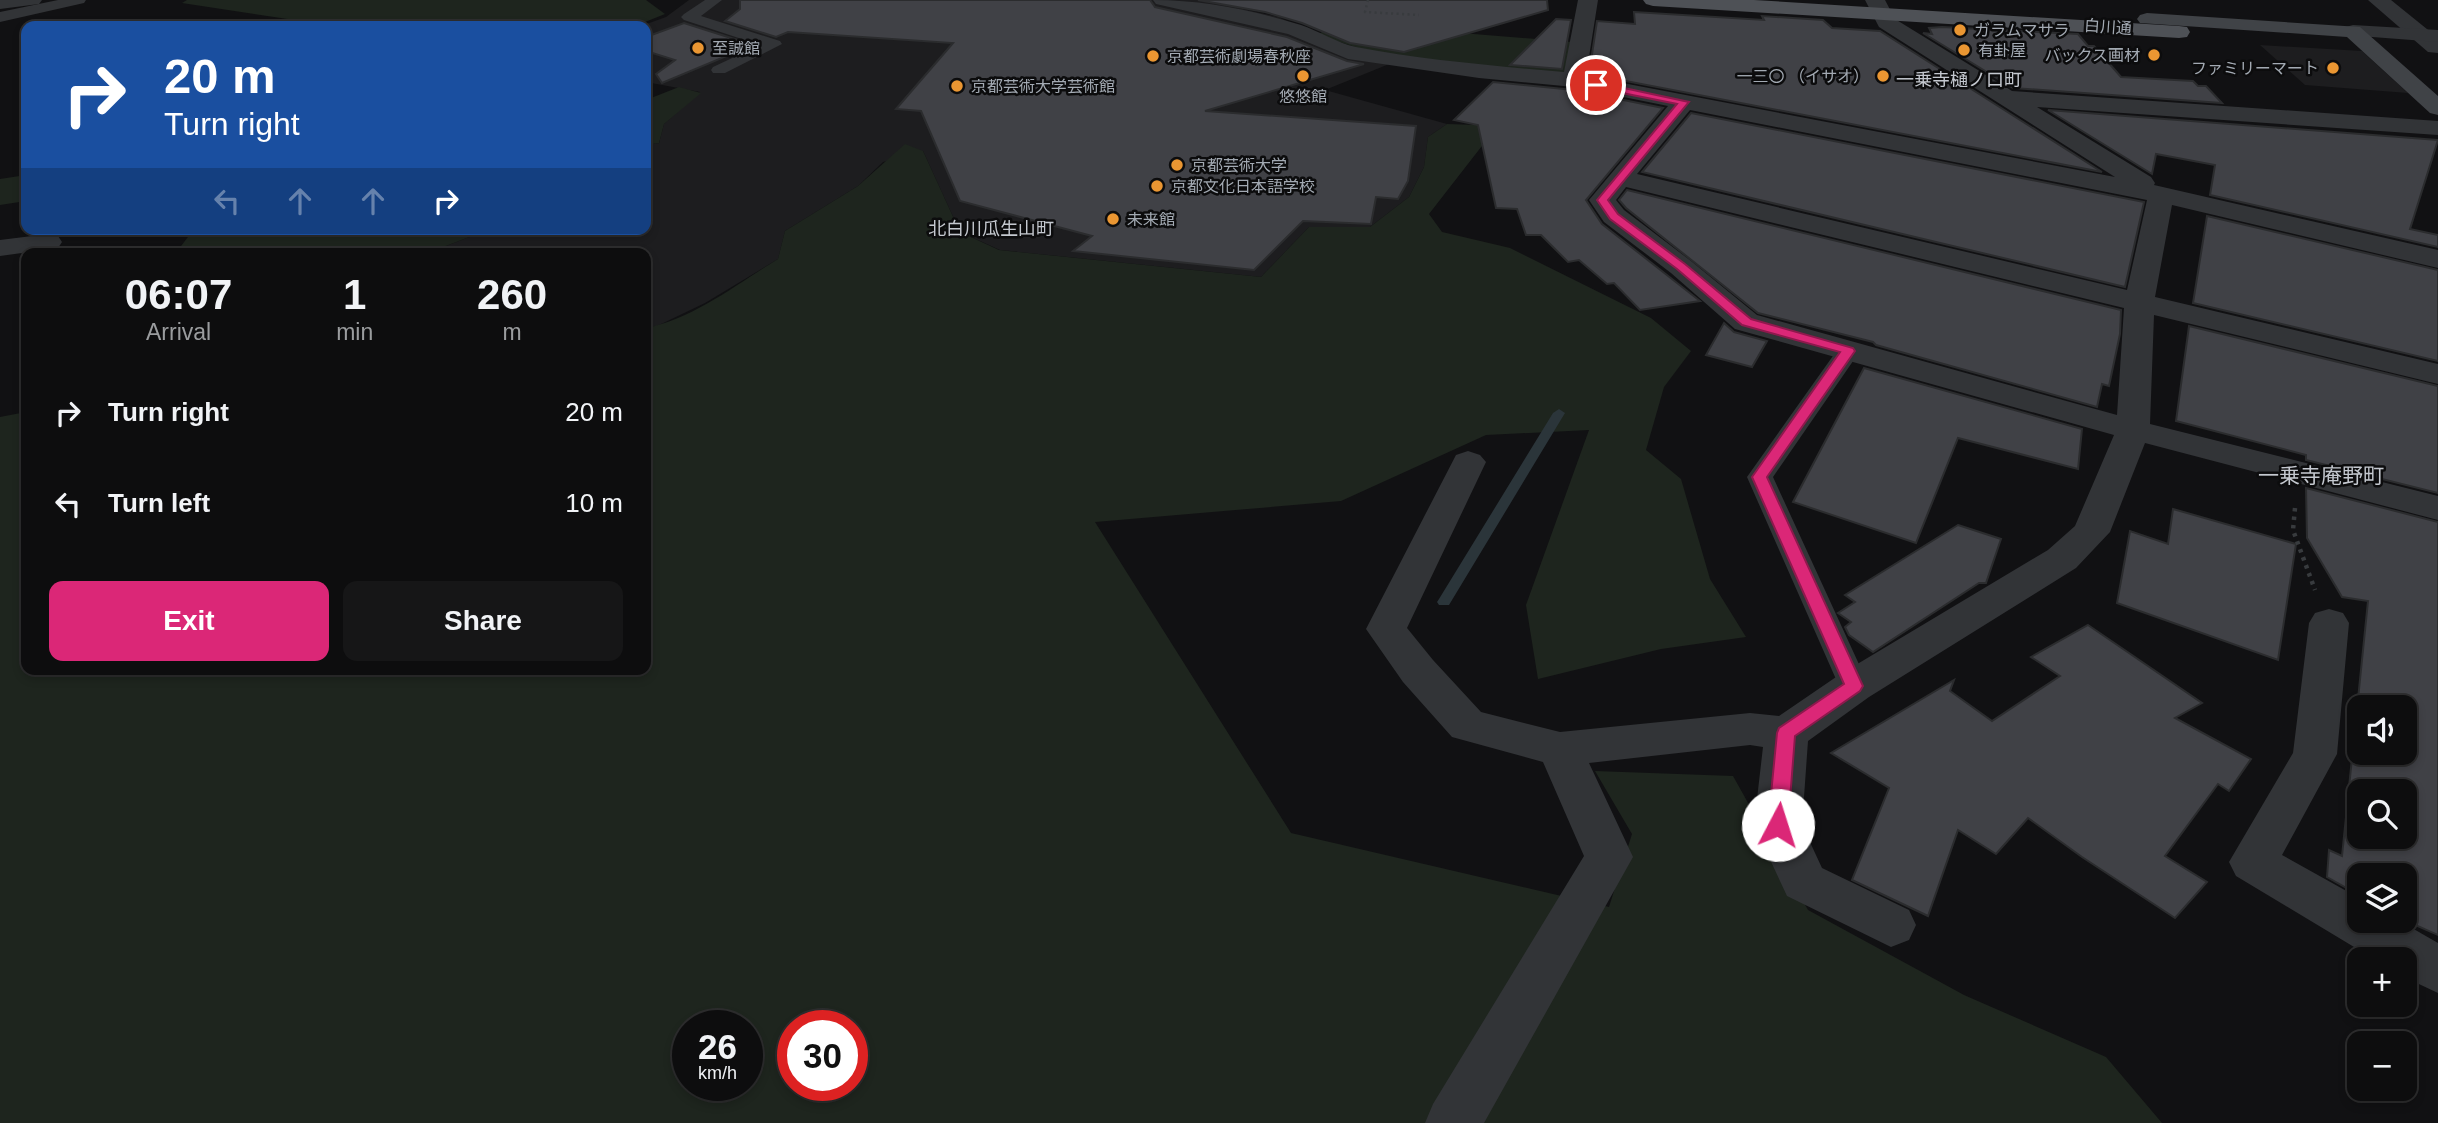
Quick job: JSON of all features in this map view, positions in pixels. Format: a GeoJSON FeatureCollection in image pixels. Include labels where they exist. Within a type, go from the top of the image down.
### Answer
{"type":"FeatureCollection","features":[{"type":"Feature","properties":{"kind":"main road","name":"白川通"},"geometry":{"type":"LineString","coordinates":[[1653,0],[1878,6],[2147,19],[2184,26]]}},
{"type":"Feature","properties":{"kind":"main road","name":"白川通"},"geometry":{"type":"LineString","coordinates":[[1809,0],[2360,37]]}},
{"type":"Feature","properties":{"kind":"main road"},"geometry":{"type":"LineString","coordinates":[[2132,0],[2147,19]]}},
{"type":"Feature","properties":{"kind":"main road"},"geometry":{"type":"LineString","coordinates":[[2170,0],[2184,26]]}},
{"type":"Feature","properties":{"kind":"main road"},"geometry":{"type":"LineString","coordinates":[[2360,37],[2438,108]]}},
{"type":"Feature","properties":{"kind":"street"},"geometry":{"type":"LineString","coordinates":[[0,3],[32,0]]}},
{"type":"Feature","properties":{"kind":"street"},"geometry":{"type":"LineString","coordinates":[[1163,0],[1233,13],[1294,30],[1348,52],[1479,71],[1574,80],[2161,195],[2438,259]]}},
{"type":"Feature","properties":{"kind":"street"},"geometry":{"type":"LineString","coordinates":[[1574,80],[1588,0]]}},
{"type":"Feature","properties":{"kind":"street"},"geometry":{"type":"LineString","coordinates":[[2378,0],[2433,41]]}},
{"type":"Feature","properties":{"kind":"street"},"geometry":{"type":"LineString","coordinates":[[1878,6],[1886,23],[2161,195]]}},
{"type":"Feature","properties":{"kind":"street","name":"白川通"},"geometry":{"type":"LineString","coordinates":[[2360,37],[2433,41]]}},
{"type":"Feature","properties":{"kind":"street"},"geometry":{"type":"LineString","coordinates":[[2005,98],[2438,128]]}},
{"type":"Feature","properties":{"kind":"street"},"geometry":{"type":"LineString","coordinates":[[1684,102],[1602,200],[1614,216],[1681,267],[1746,322],[2133,430],[2438,509]]}},
{"type":"Feature","properties":{"kind":"street"},"geometry":{"type":"LineString","coordinates":[[1620,178],[2438,374]]}},
{"type":"Feature","properties":{"kind":"street"},"geometry":{"type":"LineString","coordinates":[[1468,462],[1386,629],[1418,671],[1467,725],[1560,749],[1750,729],[1786,733],[1854,686],[2062,559],[2091,532],[2133,430],[2139,303],[2161,195]]}},
{"type":"Feature","properties":{"kind":"street"},"geometry":{"type":"LineString","coordinates":[[0,248],[48,242]]}},
{"type":"Feature","properties":{"kind":"street"},"geometry":{"type":"LineString","coordinates":[[2329,623],[2315,754],[2253,862],[2438,970]]}},
{"type":"Feature","properties":{"kind":"street"},"geometry":{"type":"LineString","coordinates":[[1786,733],[1778,825],[1804,882],[1891,925]]}},
{"type":"Feature","properties":{"kind":"street"},"geometry":{"type":"LineString","coordinates":[[1453,1123],[1609,856],[1560,749]]}},
{"type":"Feature","properties":{"kind":"lane"},"geometry":{"type":"LineString","coordinates":[[0,17],[79,0]]}},
{"type":"Feature","properties":{"kind":"lane"},"geometry":{"type":"LineString","coordinates":[[715,0],[690,17],[774,44],[719,70]]}},
{"type":"Feature","properties":{"kind":"lane"},"geometry":{"type":"LineString","coordinates":[[1848,351],[1760,477],[1854,686]]}},
{"type":"Feature","properties":{"kind":"path"},"geometry":{"type":"LineString","coordinates":[[1368,0],[1365,12],[1419,15]]}},
{"type":"Feature","properties":{"kind":"path"},"geometry":{"type":"LineString","coordinates":[[2298,473],[2293,530],[2329,623]]}},
{"type":"Feature","properties":{"kind":"shaded area"},"geometry":{"type":"Polygon","coordinates":[[[187,0],[646,0],[665,14],[648,21],[301,21],[182,3],[187,0]]]}},
{"type":"Feature","properties":{"kind":"shaded area","name":"京都芸術大学"},"geometry":{"type":"Polygon","coordinates":[[[689,0],[1203,0],[1279,17],[1322,39],[1404,58],[1325,90],[1447,124],[1428,137],[1424,167],[1409,197],[1370,227],[1309,227],[1261,277],[1000,250],[960,232],[923,151],[883,162],[858,186],[785,231],[778,259],[705,303],[657,326],[651,327],[651,248],[441,248],[474,235],[651,235],[651,144],[659,143],[664,124],[700,92],[651,83],[651,22],[666,17],[689,0]]]}},
{"type":"Feature","properties":{"kind":"shaded area"},"geometry":{"type":"Polygon","coordinates":[[[1331,27],[1437,31],[1573,42],[1569,72],[1563,74],[1426,60],[1362,49],[1317,35],[1331,27]]]}},
{"type":"Feature","properties":{"kind":"shaded area","name":"ファミリーマート"},"geometry":{"type":"Polygon","coordinates":[[[2260,45],[2362,51],[2408,93],[2305,85],[2260,45]]]}},
{"type":"Feature","properties":{"kind":"shaded area"},"geometry":{"type":"Polygon","coordinates":[[[679,87],[701,93],[664,124],[659,143],[651,144],[651,98],[679,87]]]}},
{"type":"Feature","properties":{"kind":"shaded area"},"geometry":{"type":"Polygon","coordinates":[[[1447,124],[1477,125],[1485,142],[1429,214],[1442,232],[1510,248],[1651,318],[1691,351],[1664,387],[1646,450],[1681,479],[1710,579],[1746,637],[1661,649],[1538,679],[1526,605],[1589,430],[1486,435],[1341,501],[1095,522],[1291,833],[1609,907],[1632,834],[1595,771],[1733,776],[1808,910],[1964,995],[2106,1057],[2162,1123],[0,1123],[0,417],[21,413],[21,675],[651,675],[651,327],[698,309],[778,259],[785,231],[858,186],[905,144],[923,151],[960,232],[999,250],[1261,277],[1309,227],[1370,227],[1409,197],[1424,167],[1428,137],[1447,124]]]}},
{"type":"Feature","properties":{"kind":"shaded area"},"geometry":{"type":"Polygon","coordinates":[[[21,176],[21,202],[0,205],[0,179],[21,176]]]}},
{"type":"Feature","properties":{"kind":"shaded area"},"geometry":{"type":"Polygon","coordinates":[[[189,235],[474,235],[441,248],[180,248],[189,235]]]}},
{"type":"Feature","properties":{"kind":"building"},"geometry":{"type":"Polygon","coordinates":[[[740,0],[1150,0],[1155,7],[1287,37],[1347,61],[1364,64],[1205,111],[1416,126],[1408,181],[1398,199],[1376,197],[1371,224],[1303,221],[1254,270],[1073,251],[1092,236],[960,201],[921,111],[896,109],[953,43],[788,32],[776,37],[725,21],[740,9],[740,0]]]}},
{"type":"Feature","properties":{"kind":"building"},"geometry":{"type":"Polygon","coordinates":[[[1198,0],[1547,0],[1548,10],[1404,52],[1350,43],[1302,23],[1265,12],[1198,0]]]}},
{"type":"Feature","properties":{"kind":"building"},"geometry":{"type":"Polygon","coordinates":[[[1634,12],[1764,20],[1762,16],[1823,20],[1832,28],[1880,31],[2102,172],[1589,74],[1597,21],[1635,24],[1634,12]]]}},
{"type":"Feature","properties":{"kind":"building"},"geometry":{"type":"Polygon","coordinates":[[[1556,19],[1571,20],[1562,69],[1510,65],[1556,19]]]}},
{"type":"Feature","properties":{"kind":"building","name":"至誠館"},"geometry":{"type":"Polygon","coordinates":[[[684,23],[753,45],[662,83],[656,74],[675,60],[651,53],[651,35],[684,23]]]}},
{"type":"Feature","properties":{"kind":"building"},"geometry":{"type":"Polygon","coordinates":[[[1929,28],[2078,34],[2088,46],[2094,46],[2121,77],[2193,81],[2198,86],[2206,86],[2222,103],[2013,88],[1923,33],[1932,34],[1929,28]]]}},
{"type":"Feature","properties":{"kind":"building"},"geometry":{"type":"Polygon","coordinates":[[[1493,82],[1574,90],[1663,108],[1586,200],[1602,224],[1700,301],[1640,310],[1614,283],[1607,284],[1579,260],[1568,262],[1541,235],[1526,235],[1517,209],[1496,208],[1478,125],[1454,120],[1493,82]]]}},
{"type":"Feature","properties":{"kind":"building"},"geometry":{"type":"Polygon","coordinates":[[[2048,110],[2438,140],[2410,229],[2438,235],[2438,247],[2210,195],[2215,165],[2156,154],[2152,174],[2048,110]]]}},
{"type":"Feature","properties":{"kind":"building"},"geometry":{"type":"Polygon","coordinates":[[[1691,113],[2144,202],[2125,287],[1642,172],[1691,113]]]}},
{"type":"Feature","properties":{"kind":"building"},"geometry":{"type":"Polygon","coordinates":[[[1627,190],[2121,310],[2120,334],[2109,386],[2102,384],[2097,407],[1873,342],[1758,313],[1626,208],[1619,200],[1627,190]]]}},
{"type":"Feature","properties":{"kind":"building"},"geometry":{"type":"Polygon","coordinates":[[[2207,216],[2438,270],[2438,361],[2193,303],[2207,216]]]}},
{"type":"Feature","properties":{"kind":"building"},"geometry":{"type":"Polygon","coordinates":[[[1724,323],[1734,332],[1767,341],[1752,367],[1706,355],[1724,323]]]}},
{"type":"Feature","properties":{"kind":"building"},"geometry":{"type":"Polygon","coordinates":[[[2189,326],[2438,386],[2438,493],[2306,460],[2306,455],[2176,421],[2189,326]]]}},
{"type":"Feature","properties":{"kind":"building"},"geometry":{"type":"Polygon","coordinates":[[[1864,368],[2082,429],[2078,469],[1958,438],[1916,543],[1793,502],[1864,368]]]}},
{"type":"Feature","properties":{"kind":"building"},"geometry":{"type":"Polygon","coordinates":[[[2306,488],[2438,522],[2438,935],[2417,926],[2417,863],[2347,863],[2347,888],[2327,877],[2329,850],[2342,856],[2347,807],[2347,849],[2417,849],[2417,779],[2350,779],[2351,765],[2417,765],[2417,695],[2358,695],[2368,601],[2342,597],[2307,538],[2306,488]]]}},
{"type":"Feature","properties":{"kind":"building"},"geometry":{"type":"Polygon","coordinates":[[[2173,509],[2296,544],[2278,660],[2117,603],[2130,531],[2168,544],[2173,509]]]}},
{"type":"Feature","properties":{"kind":"building"},"geometry":{"type":"Polygon","coordinates":[[[1958,525],[2001,539],[1986,583],[1979,583],[1873,652],[1849,635],[1845,627],[1851,622],[1838,613],[1855,602],[1845,595],[1958,525]]]}},
{"type":"Feature","properties":{"kind":"building"},"geometry":{"type":"Polygon","coordinates":[[[2088,625],[2202,703],[2175,718],[2251,759],[2229,791],[2218,784],[2165,856],[2207,882],[2175,918],[2028,818],[1996,854],[1958,830],[1928,916],[1852,880],[1889,788],[1831,753],[1954,680],[1950,691],[1992,721],[2060,676],[2031,657],[2088,625]]]}},
{"type":"Feature","properties":{"kind":"waterway"},"geometry":{"type":"LineString","coordinates":[[1444,602],[1559,413]]}},
{"type":"Feature","properties":{"kind":"place","name":"ガラムマサラ"},"geometry":{"type":"Point","coordinates":[1960,30]}},
{"type":"Feature","properties":{"kind":"place","name":"至誠館"},"geometry":{"type":"Point","coordinates":[698,48]}},
{"type":"Feature","properties":{"kind":"place","name":"有卦屋"},"geometry":{"type":"Point","coordinates":[1964,50]}},
{"type":"Feature","properties":{"kind":"place","name":"バックス画材"},"geometry":{"type":"Point","coordinates":[2154,55]}},
{"type":"Feature","properties":{"kind":"place","name":"京都芸術劇場春秋座"},"geometry":{"type":"Point","coordinates":[1153,56]}},
{"type":"Feature","properties":{"kind":"place","name":"ファミリーマート"},"geometry":{"type":"Point","coordinates":[2333,68]}},
{"type":"Feature","properties":{"kind":"place","name":"悠悠館"},"geometry":{"type":"Point","coordinates":[1303,76]}},
{"type":"Feature","properties":{"kind":"place","name":"一三〇 （イサオ）"},"geometry":{"type":"Point","coordinates":[1883,76]}},
{"type":"Feature","properties":{"kind":"place","name":"京都芸術大学芸術館"},"geometry":{"type":"Point","coordinates":[957,86]}},
{"type":"Feature","properties":{"kind":"place","name":"京都芸術大学"},"geometry":{"type":"Point","coordinates":[1177,165]}},
{"type":"Feature","properties":{"kind":"place","name":"京都文化日本語学校"},"geometry":{"type":"Point","coordinates":[1157,186]}},
{"type":"Feature","properties":{"kind":"place","name":"未来館"},"geometry":{"type":"Point","coordinates":[1113,219]}},
{"type":"Feature","properties":{"kind":"district","name":"一乗寺樋ノ口町"},"geometry":{"type":"Point","coordinates":[1959,80]}},
{"type":"Feature","properties":{"kind":"district","name":"北白川瓜生山町"},"geometry":{"type":"Point","coordinates":[991,229]}},
{"type":"Feature","properties":{"kind":"district","name":"一乗寺庵野町"},"geometry":{"type":"Point","coordinates":[2321,475]}},
{"type":"Feature","properties":{"kind":"route"},"geometry":{"type":"LineString","coordinates":[[1596,85],[1684,102],[1602,200],[1614,216],[1681,267],[1746,322],[1848,351],[1760,477],[1854,686],[1786,733],[1778,825]]}}]}
